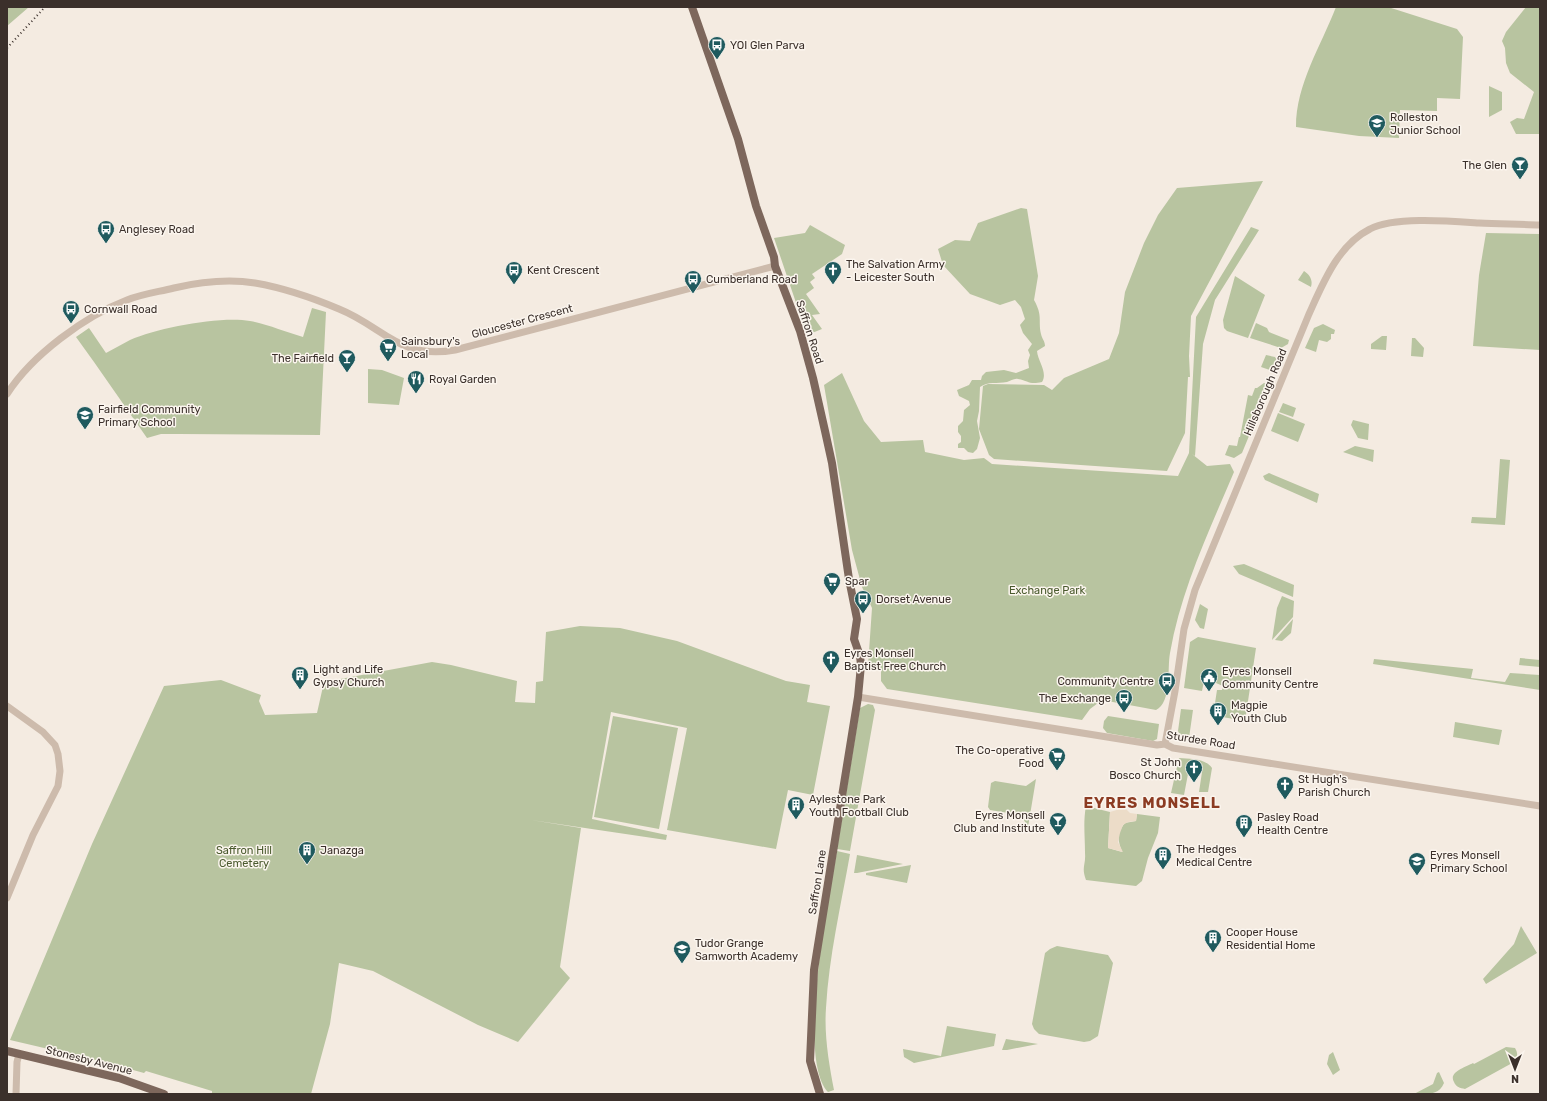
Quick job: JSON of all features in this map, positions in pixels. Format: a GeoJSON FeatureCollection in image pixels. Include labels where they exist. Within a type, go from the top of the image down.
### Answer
{"type":"FeatureCollection","features":[{"type":"Feature","properties":{"kind":"main road","name":"Saffron Road"},"geometry":{"type":"LineString","coordinates":[[692,7],[738,139],[756,206],[774,257],[775,266],[800,331],[813,378],[832,463],[849,579],[857,619],[854,639],[860,656],[860,674]]}},
{"type":"Feature","properties":{"kind":"main road","name":"Saffron Lane"},"geometry":{"type":"LineString","coordinates":[[820,1094],[810,1061],[814,970],[858,697],[860,674]]}},
{"type":"Feature","properties":{"kind":"main road","name":"Stonesby Avenue"},"geometry":{"type":"LineString","coordinates":[[7,1051],[119,1078],[164,1094]]}},
{"type":"Feature","properties":{"kind":"street","name":"Hillsborough Road"},"geometry":{"type":"LineString","coordinates":[[1165,744],[1175,691],[1184,629],[1195,590],[1309,314],[1327,275],[1339,256],[1370,228],[1398,221],[1540,225]]}},
{"type":"Feature","properties":{"kind":"street","name":"Gloucester Crescent"},"geometry":{"type":"LineString","coordinates":[[7,394],[14,382],[62,337],[92,317],[128,300],[191,284],[223,281],[254,283],[282,290],[317,300],[350,313],[403,346],[436,352],[462,348],[775,266]]}},
{"type":"Feature","properties":{"kind":"street","name":"Sturdee Road"},"geometry":{"type":"LineString","coordinates":[[858,697],[1157,745],[1165,744],[1173,748],[1540,806]]}},
{"type":"Feature","properties":{"kind":"street"},"geometry":{"type":"LineString","coordinates":[[7,706],[43,732],[55,745],[58,754],[60,771],[58,786],[33,835],[7,898]]}},
{"type":"Feature","properties":{"kind":"street"},"geometry":{"type":"LineString","coordinates":[[16,1094],[17,1062],[19,1054]]}},
{"type":"Feature","properties":{"kind":"green space"},"geometry":{"type":"Polygon","coordinates":[[[7,7],[29,7],[7,26],[7,7]]]}},
{"type":"Feature","properties":{"kind":"green space"},"geometry":{"type":"Polygon","coordinates":[[[1336,7],[1388,7],[1457,29],[1463,37],[1460,99],[1437,98],[1437,111],[1400,110],[1399,138],[1359,136],[1296,127],[1297,111],[1305,80],[1336,7]]]}},
{"type":"Feature","properties":{"kind":"green space"},"geometry":{"type":"Polygon","coordinates":[[[1526,7],[1540,7],[1540,134],[1516,134],[1510,122],[1517,118],[1524,119],[1534,92],[1510,73],[1506,63],[1505,48],[1502,41],[1506,32],[1526,7]]]}},
{"type":"Feature","properties":{"kind":"green space"},"geometry":{"type":"Polygon","coordinates":[[[1489,86],[1502,92],[1502,110],[1489,117],[1489,86]]]}},
{"type":"Feature","properties":{"kind":"green space"},"geometry":{"type":"Polygon","coordinates":[[[1263,181],[1191,316],[1189,356],[1190,377],[1188,377],[1185,433],[1167,471],[994,459],[989,455],[979,429],[983,386],[988,384],[1044,385],[1052,390],[1064,378],[1109,359],[1119,333],[1125,292],[1144,243],[1158,215],[1177,188],[1263,181]]]}},
{"type":"Feature","properties":{"kind":"green space"},"geometry":{"type":"Polygon","coordinates":[[[1021,208],[1027,209],[1038,276],[1034,300],[1037,305],[1040,329],[1045,346],[1037,351],[1044,378],[1042,382],[1038,383],[1014,379],[1007,382],[989,383],[980,387],[977,421],[980,438],[977,449],[973,453],[968,452],[964,448],[958,448],[958,444],[961,442],[961,436],[958,432],[958,426],[963,421],[964,410],[970,405],[969,401],[959,396],[957,390],[969,385],[972,380],[981,380],[982,376],[986,372],[1004,370],[1016,373],[1029,368],[1028,361],[1030,355],[1028,350],[1032,344],[1023,333],[1020,325],[1025,319],[1021,307],[1015,300],[1000,305],[970,294],[943,265],[938,249],[955,240],[970,241],[978,223],[1021,208]]]}},
{"type":"Feature","properties":{"kind":"green space"},"geometry":{"type":"Polygon","coordinates":[[[810,225],[845,245],[842,254],[812,274],[815,278],[810,282],[814,288],[806,294],[820,314],[812,315],[822,329],[807,335],[774,238],[805,233],[810,225]]]}},
{"type":"Feature","properties":{"kind":"green space","name":"Exchange Park"},"geometry":{"type":"Polygon","coordinates":[[[1251,227],[1259,230],[1215,300],[1203,344],[1195,456],[1192,454],[1207,466],[1230,464],[1234,472],[1197,561],[1181,606],[1170,653],[1167,693],[1161,706],[1156,710],[1102,700],[1090,709],[1082,720],[887,689],[881,681],[881,668],[868,666],[872,608],[862,587],[852,550],[824,385],[842,373],[864,421],[881,442],[923,440],[925,452],[964,460],[984,458],[992,464],[1178,476],[1189,453],[1196,317],[1251,227]]]}},
{"type":"Feature","properties":{"kind":"green space"},"geometry":{"type":"Polygon","coordinates":[[[1486,233],[1540,234],[1540,350],[1473,346],[1479,275],[1486,233]]]}},
{"type":"Feature","properties":{"kind":"green space"},"geometry":{"type":"Polygon","coordinates":[[[1304,271],[1308,274],[1312,282],[1311,287],[1298,280],[1304,271]]]}},
{"type":"Feature","properties":{"kind":"green space"},"geometry":{"type":"Polygon","coordinates":[[[1235,276],[1265,295],[1248,338],[1227,331],[1224,328],[1223,320],[1235,276]]]}},
{"type":"Feature","properties":{"kind":"green space"},"geometry":{"type":"Polygon","coordinates":[[[312,308],[326,312],[320,435],[161,434],[147,438],[76,337],[89,328],[106,353],[130,340],[156,331],[189,324],[222,320],[237,320],[256,322],[303,337],[312,308]]]}},
{"type":"Feature","properties":{"kind":"green space"},"geometry":{"type":"Polygon","coordinates":[[[1256,323],[1267,328],[1269,332],[1289,340],[1288,344],[1281,348],[1250,338],[1256,323]]]}},
{"type":"Feature","properties":{"kind":"green space"},"geometry":{"type":"Polygon","coordinates":[[[1323,324],[1335,330],[1334,334],[1331,334],[1331,339],[1327,342],[1319,340],[1316,352],[1305,348],[1314,328],[1323,324]]]}},
{"type":"Feature","properties":{"kind":"green space"},"geometry":{"type":"Polygon","coordinates":[[[1382,336],[1387,336],[1386,350],[1371,349],[1371,344],[1382,336]]]}},
{"type":"Feature","properties":{"kind":"green space"},"geometry":{"type":"Polygon","coordinates":[[[1412,338],[1415,338],[1424,348],[1423,357],[1411,356],[1412,338]]]}},
{"type":"Feature","properties":{"kind":"green space"},"geometry":{"type":"Polygon","coordinates":[[[1266,355],[1275,357],[1279,364],[1276,372],[1261,367],[1266,355]]]}},
{"type":"Feature","properties":{"kind":"green space"},"geometry":{"type":"Polygon","coordinates":[[[368,369],[382,370],[404,378],[399,405],[368,403],[368,369]]]}},
{"type":"Feature","properties":{"kind":"green space"},"geometry":{"type":"Polygon","coordinates":[[[1264,383],[1270,385],[1242,453],[1234,458],[1225,455],[1229,445],[1237,446],[1248,395],[1252,396],[1255,388],[1264,383]]]}},
{"type":"Feature","properties":{"kind":"green space"},"geometry":{"type":"Polygon","coordinates":[[[1283,403],[1296,408],[1293,417],[1279,412],[1283,403]]]}},
{"type":"Feature","properties":{"kind":"green space"},"geometry":{"type":"Polygon","coordinates":[[[1278,413],[1305,424],[1298,442],[1271,431],[1278,413]]]}},
{"type":"Feature","properties":{"kind":"green space"},"geometry":{"type":"Polygon","coordinates":[[[1353,420],[1369,424],[1368,440],[1358,438],[1351,425],[1353,420]]]}},
{"type":"Feature","properties":{"kind":"green space"},"geometry":{"type":"Polygon","coordinates":[[[1355,446],[1374,450],[1373,462],[1343,452],[1355,446]]]}},
{"type":"Feature","properties":{"kind":"green space"},"geometry":{"type":"Polygon","coordinates":[[[1500,459],[1510,460],[1505,525],[1471,523],[1472,517],[1496,518],[1500,459]]]}},
{"type":"Feature","properties":{"kind":"green space"},"geometry":{"type":"Polygon","coordinates":[[[1269,473],[1319,494],[1317,503],[1265,480],[1263,476],[1269,473]]]}},
{"type":"Feature","properties":{"kind":"green space"},"geometry":{"type":"Polygon","coordinates":[[[1244,564],[1294,585],[1293,597],[1239,574],[1233,566],[1244,564]]]}},
{"type":"Feature","properties":{"kind":"green space"},"geometry":{"type":"Polygon","coordinates":[[[1282,596],[1294,601],[1293,617],[1272,640],[1277,608],[1282,596]]]}},
{"type":"Feature","properties":{"kind":"green space"},"geometry":{"type":"Polygon","coordinates":[[[1200,604],[1208,609],[1204,629],[1200,628],[1195,620],[1200,604]]]}},
{"type":"Feature","properties":{"kind":"green space"},"geometry":{"type":"Polygon","coordinates":[[[1293,619],[1291,633],[1282,641],[1275,640],[1293,619]]]}},
{"type":"Feature","properties":{"kind":"green space","name":"Saffron Hill Cemetery"},"geometry":{"type":"Polygon","coordinates":[[[580,626],[620,628],[677,641],[786,681],[810,685],[807,702],[830,706],[813,795],[788,790],[776,849],[667,830],[687,728],[611,712],[592,819],[667,835],[666,840],[531,820],[581,828],[560,967],[570,978],[518,1042],[478,1025],[373,971],[339,963],[330,1024],[311,1094],[212,1094],[212,1091],[146,1071],[144,1073],[10,1040],[92,844],[164,686],[221,680],[261,695],[259,701],[265,715],[317,713],[324,682],[432,662],[451,665],[517,681],[515,702],[535,703],[536,682],[543,681],[546,632],[580,626]]]}},
{"type":"Feature","properties":{"kind":"green space"},"geometry":{"type":"Polygon","coordinates":[[[1198,637],[1256,648],[1245,721],[1211,715],[1217,690],[1222,690],[1223,686],[1216,683],[1217,677],[1205,676],[1202,691],[1184,688],[1190,642],[1198,637]]]}},
{"type":"Feature","properties":{"kind":"green space"},"geometry":{"type":"Polygon","coordinates":[[[1520,658],[1540,660],[1540,667],[1519,665],[1520,658]]]}},
{"type":"Feature","properties":{"kind":"green space"},"geometry":{"type":"Polygon","coordinates":[[[1374,659],[1473,669],[1471,678],[1505,682],[1510,673],[1540,675],[1540,690],[1373,664],[1374,659]]]}},
{"type":"Feature","properties":{"kind":"green space"},"geometry":{"type":"Polygon","coordinates":[[[868,704],[873,705],[875,710],[850,851],[837,849],[860,708],[868,704]]]}},
{"type":"Feature","properties":{"kind":"green space"},"geometry":{"type":"Polygon","coordinates":[[[1181,709],[1193,710],[1189,738],[1181,737],[1178,731],[1181,709]]]}},
{"type":"Feature","properties":{"kind":"green space"},"geometry":{"type":"Polygon","coordinates":[[[613,716],[678,728],[659,829],[594,817],[613,716]]]}},
{"type":"Feature","properties":{"kind":"green space"},"geometry":{"type":"Polygon","coordinates":[[[1108,716],[1159,724],[1157,739],[1153,741],[1107,733],[1103,728],[1104,721],[1108,716]]]}},
{"type":"Feature","properties":{"kind":"green space"},"geometry":{"type":"Polygon","coordinates":[[[1455,722],[1502,730],[1499,745],[1453,737],[1455,722]]]}},
{"type":"Feature","properties":{"kind":"green space"},"geometry":{"type":"Polygon","coordinates":[[[1179,758],[1205,762],[1212,768],[1208,792],[1199,792],[1202,772],[1200,769],[1193,768],[1190,771],[1190,774],[1188,774],[1184,795],[1171,793],[1179,758]]]}},
{"type":"Feature","properties":{"kind":"green space"},"geometry":{"type":"Polygon","coordinates":[[[1036,779],[1028,827],[1021,815],[990,810],[988,807],[991,783],[995,781],[1026,786],[1036,779]]]}},
{"type":"Feature","properties":{"kind":"green space"},"geometry":{"type":"Polygon","coordinates":[[[1086,806],[1110,812],[1108,848],[1122,852],[1119,834],[1125,823],[1136,821],[1137,814],[1160,817],[1158,833],[1148,858],[1142,881],[1136,886],[1086,880],[1084,869],[1084,823],[1086,806]]]}},
{"type":"Feature","properties":{"kind":"green space"},"geometry":{"type":"Polygon","coordinates":[[[837,851],[850,854],[836,931],[828,989],[826,1039],[834,1090],[828,1092],[819,1074],[815,1046],[815,1013],[822,939],[837,851]]]}},
{"type":"Feature","properties":{"kind":"green space"},"geometry":{"type":"Polygon","coordinates":[[[857,855],[903,864],[854,873],[857,855]]]}},
{"type":"Feature","properties":{"kind":"green space"},"geometry":{"type":"Polygon","coordinates":[[[911,865],[907,883],[866,875],[866,873],[911,865]]]}},
{"type":"Feature","properties":{"kind":"green space"},"geometry":{"type":"Polygon","coordinates":[[[1521,926],[1537,953],[1486,984],[1483,979],[1514,944],[1521,926]]]}},
{"type":"Feature","properties":{"kind":"green space"},"geometry":{"type":"Polygon","coordinates":[[[1057,946],[1108,955],[1113,963],[1098,1036],[1090,1041],[1084,1042],[1039,1034],[1034,1029],[1032,1024],[1045,953],[1057,946]]]}},
{"type":"Feature","properties":{"kind":"green space"},"geometry":{"type":"Polygon","coordinates":[[[947,1026],[996,1034],[994,1046],[914,1063],[904,1057],[903,1049],[941,1056],[947,1026]]]}},
{"type":"Feature","properties":{"kind":"green space"},"geometry":{"type":"Polygon","coordinates":[[[1006,1039],[1038,1044],[1002,1050],[1006,1039]]]}},
{"type":"Feature","properties":{"kind":"green space"},"geometry":{"type":"Polygon","coordinates":[[[1506,1047],[1515,1048],[1517,1057],[1514,1062],[1465,1089],[1458,1087],[1455,1084],[1453,1075],[1459,1070],[1473,1063],[1474,1064],[1506,1047]]]}},
{"type":"Feature","properties":{"kind":"green space"},"geometry":{"type":"Polygon","coordinates":[[[1333,1052],[1340,1070],[1333,1075],[1327,1064],[1329,1055],[1333,1052]]]}},
{"type":"Feature","properties":{"kind":"green space"},"geometry":{"type":"Polygon","coordinates":[[[1439,1072],[1444,1083],[1439,1090],[1431,1093],[1414,1094],[1433,1084],[1437,1073],[1439,1072]]]}},
{"type":"Feature","properties":{"kind":"shaded area"},"geometry":{"type":"Polygon","coordinates":[[[1123,806],[1130,813],[1137,814],[1136,821],[1128,822],[1123,825],[1120,833],[1118,842],[1123,852],[1108,848],[1110,812],[1120,809],[1123,806]]]}},
{"type":"Feature","properties":{"kind":"railway"},"geometry":{"type":"LineString","coordinates":[[7,48],[45,7]]}},
{"type":"Feature","properties":{"kind":"place","name":"YOI Glen Parva"},"geometry":{"type":"Point","coordinates":[717,60]}},
{"type":"Feature","properties":{"kind":"place","name":"Rolleston Junior School"},"geometry":{"type":"Point","coordinates":[1377,138]}},
{"type":"Feature","properties":{"kind":"place","name":"The Glen"},"geometry":{"type":"Point","coordinates":[1520,180]}},
{"type":"Feature","properties":{"kind":"place","name":"Anglesey Road"},"geometry":{"type":"Point","coordinates":[106,244]}},
{"type":"Feature","properties":{"kind":"place","name":"Kent Crescent"},"geometry":{"type":"Point","coordinates":[514,285]}},
{"type":"Feature","properties":{"kind":"place","name":"The Salvation Army - Leicester South"},"geometry":{"type":"Point","coordinates":[833,285]}},
{"type":"Feature","properties":{"kind":"place","name":"Cumberland Road"},"geometry":{"type":"Point","coordinates":[693,294]}},
{"type":"Feature","properties":{"kind":"place","name":"Cornwall Road"},"geometry":{"type":"Point","coordinates":[71,324]}},
{"type":"Feature","properties":{"kind":"place","name":"Sainsbury's Local"},"geometry":{"type":"Point","coordinates":[388,362]}},
{"type":"Feature","properties":{"kind":"place","name":"The Fairfield"},"geometry":{"type":"Point","coordinates":[347,373]}},
{"type":"Feature","properties":{"kind":"place","name":"Royal Garden"},"geometry":{"type":"Point","coordinates":[416,394]}},
{"type":"Feature","properties":{"kind":"place","name":"Fairfield Community Primary School"},"geometry":{"type":"Point","coordinates":[85,430]}},
{"type":"Feature","properties":{"kind":"place","name":"Spar"},"geometry":{"type":"Point","coordinates":[832,596]}},
{"type":"Feature","properties":{"kind":"place","name":"Dorset Avenue"},"geometry":{"type":"Point","coordinates":[863,614]}},
{"type":"Feature","properties":{"kind":"place","name":"Eyres Monsell Baptist Free Church"},"geometry":{"type":"Point","coordinates":[831,674]}},
{"type":"Feature","properties":{"kind":"place","name":"Light and Life Gypsy Church"},"geometry":{"type":"Point","coordinates":[300,690]}},
{"type":"Feature","properties":{"kind":"place","name":"Eyres Monsell Community Centre"},"geometry":{"type":"Point","coordinates":[1209,692]}},
{"type":"Feature","properties":{"kind":"place","name":"Community Centre"},"geometry":{"type":"Point","coordinates":[1167,696]}},
{"type":"Feature","properties":{"kind":"place","name":"The Exchange"},"geometry":{"type":"Point","coordinates":[1124,713]}},
{"type":"Feature","properties":{"kind":"place","name":"Magpie Youth Club"},"geometry":{"type":"Point","coordinates":[1218,726]}},
{"type":"Feature","properties":{"kind":"place","name":"The Co-operative Food"},"geometry":{"type":"Point","coordinates":[1057,771]}},
{"type":"Feature","properties":{"kind":"place","name":"St John Bosco Church"},"geometry":{"type":"Point","coordinates":[1194,783]}},
{"type":"Feature","properties":{"kind":"place","name":"St Hugh's Parish Church"},"geometry":{"type":"Point","coordinates":[1285,800]}},
{"type":"Feature","properties":{"kind":"place","name":"Aylestone Park Youth Football Club"},"geometry":{"type":"Point","coordinates":[796,820]}},
{"type":"Feature","properties":{"kind":"place","name":"Eyres Monsell Club and Institute"},"geometry":{"type":"Point","coordinates":[1058,836]}},
{"type":"Feature","properties":{"kind":"place","name":"Pasley Road Health Centre"},"geometry":{"type":"Point","coordinates":[1244,838]}},
{"type":"Feature","properties":{"kind":"place","name":"Janazga"},"geometry":{"type":"Point","coordinates":[307,865]}},
{"type":"Feature","properties":{"kind":"place","name":"The Hedges Medical Centre"},"geometry":{"type":"Point","coordinates":[1163,870]}},
{"type":"Feature","properties":{"kind":"place","name":"Eyres Monsell Primary School"},"geometry":{"type":"Point","coordinates":[1417,876]}},
{"type":"Feature","properties":{"kind":"place","name":"Cooper House Residential Home"},"geometry":{"type":"Point","coordinates":[1213,953]}},
{"type":"Feature","properties":{"kind":"place","name":"Tudor Grange Samworth Academy"},"geometry":{"type":"Point","coordinates":[682,964]}},
{"type":"Feature","properties":{"kind":"district","name":"EYRES MONSELL"},"geometry":{"type":"Point","coordinates":[1152,803]}}]}
